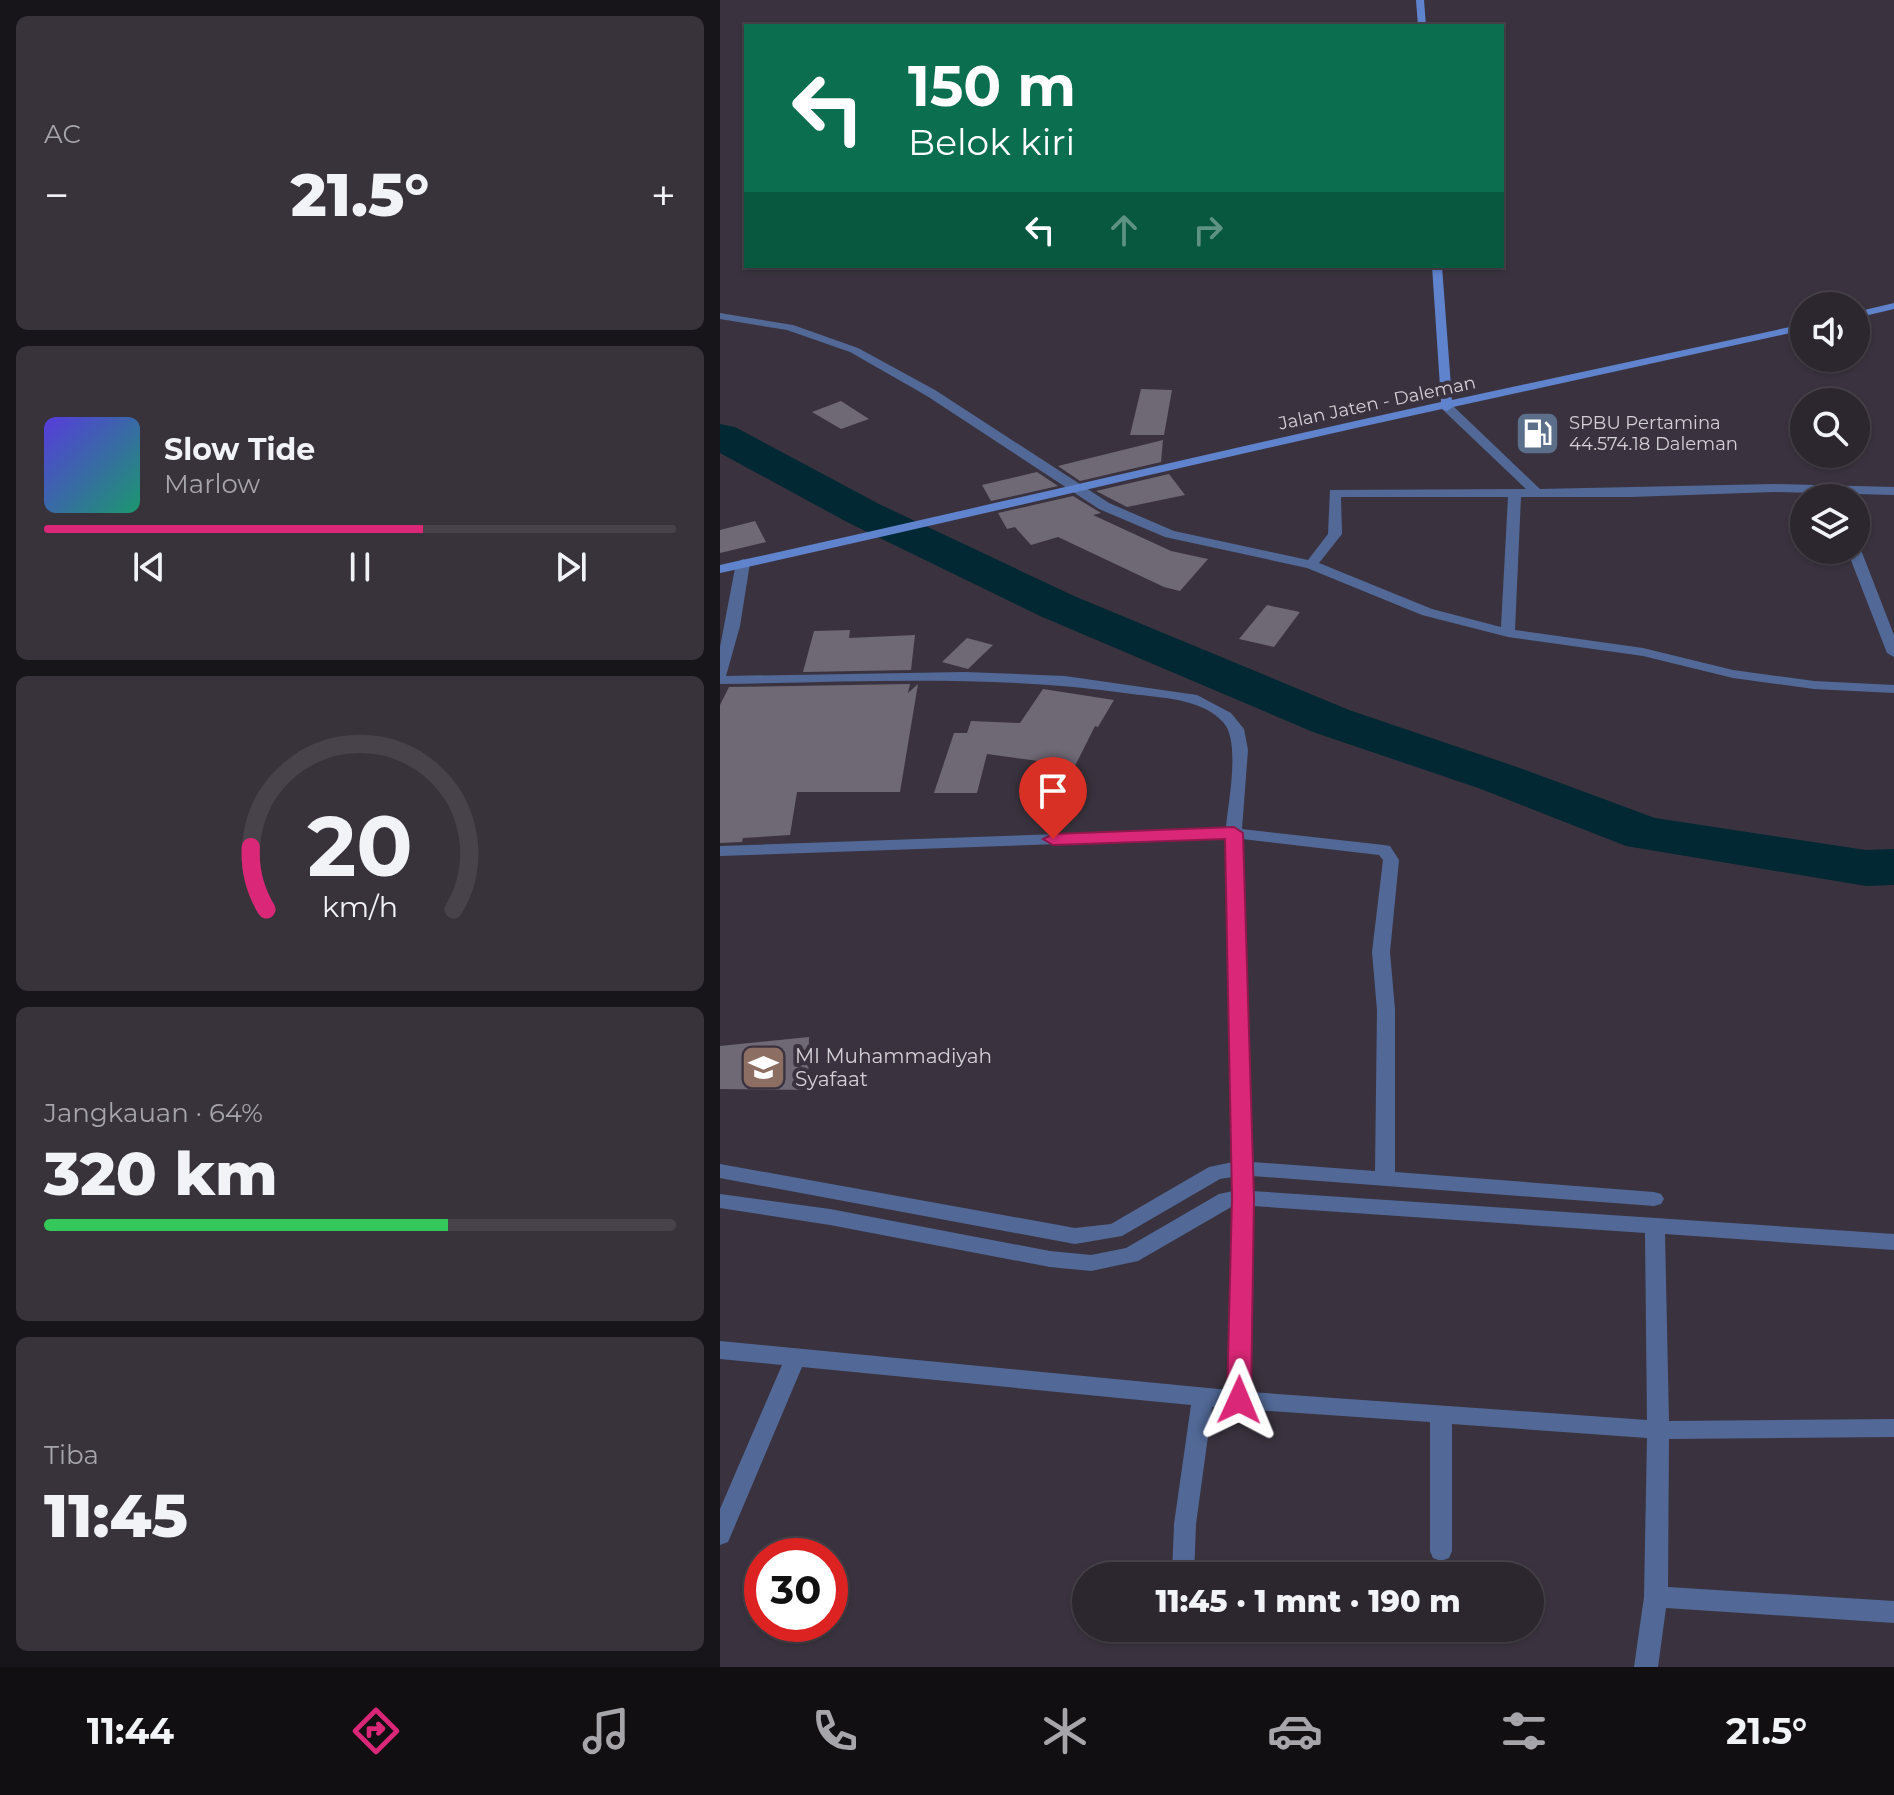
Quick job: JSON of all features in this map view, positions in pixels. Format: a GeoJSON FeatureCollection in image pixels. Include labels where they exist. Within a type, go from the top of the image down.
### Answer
{"type":"FeatureCollection","features":[{"type":"Feature","properties":{"kind":"main road"},"geometry":{"type":"LineString","coordinates":[[1420,0],[1422,24]]}},
{"type":"Feature","properties":{"kind":"main road"},"geometry":{"type":"LineString","coordinates":[[1437,268],[1447,407]]}},
{"type":"Feature","properties":{"kind":"main road"},"geometry":{"type":"LineString","coordinates":[[1870,312],[1894,306]]}},
{"type":"Feature","properties":{"kind":"main road","name":"Jalan Jaten - Daleman"},"geometry":{"type":"LineString","coordinates":[[720,569],[958,517],[1074,487],[1790,330]]}},
{"type":"Feature","properties":{"kind":"street"},"geometry":{"type":"LineString","coordinates":[[720,316],[789,327],[854,350],[931,393],[1114,511],[1170,534],[1311,565],[1427,612],[1617,647],[1745,676],[1814,685],[1894,689]]}},
{"type":"Feature","properties":{"kind":"street"},"geometry":{"type":"LineString","coordinates":[[1447,407],[1538,494]]}},
{"type":"Feature","properties":{"kind":"street"},"geometry":{"type":"LineString","coordinates":[[1870,492],[1894,491]]}},
{"type":"Feature","properties":{"kind":"street"},"geometry":{"type":"LineString","coordinates":[[1311,565],[1335,534],[1335,493],[1790,493]]}},
{"type":"Feature","properties":{"kind":"street"},"geometry":{"type":"LineString","coordinates":[[1508,629],[1515,494]]}},
{"type":"Feature","properties":{"kind":"street"},"geometry":{"type":"LineString","coordinates":[[720,673],[733,626],[743,563]]}},
{"type":"Feature","properties":{"kind":"street"},"geometry":{"type":"LineString","coordinates":[[1859,564],[1894,653]]}},
{"type":"Feature","properties":{"kind":"street"},"geometry":{"type":"LineString","coordinates":[[720,680],[965,676],[1065,680],[1192,698],[1226,716],[1236,729],[1240,750],[1234,833],[1242,1183],[1239,1400]]}},
{"type":"Feature","properties":{"kind":"street"},"geometry":{"type":"LineString","coordinates":[[720,851],[1234,833],[1367,846],[1388,853],[1391,860],[1381,952],[1386,1010],[1385,1177]]}},
{"type":"Feature","properties":{"kind":"street"},"geometry":{"type":"LineString","coordinates":[[720,1171],[1075,1236],[1115,1231],[1216,1172],[1242,1183],[1655,1224],[1894,1242]]}},
{"type":"Feature","properties":{"kind":"street"},"geometry":{"type":"LineString","coordinates":[[720,1201],[830,1217],[1050,1259],[1091,1263],[1131,1255],[1226,1199],[1242,1183],[1385,1177],[1654,1199]]}},
{"type":"Feature","properties":{"kind":"street"},"geometry":{"type":"LineString","coordinates":[[1646,1667],[1656,1597],[1658,1430],[1655,1224]]}},
{"type":"Feature","properties":{"kind":"street"},"geometry":{"type":"LineString","coordinates":[[720,1350],[1203,1397],[1658,1430],[1894,1428]]}},
{"type":"Feature","properties":{"kind":"street"},"geometry":{"type":"LineString","coordinates":[[720,1535],[796,1356]]}},
{"type":"Feature","properties":{"kind":"street"},"geometry":{"type":"LineString","coordinates":[[1184,1562],[1185,1524],[1203,1397]]}},
{"type":"Feature","properties":{"kind":"street"},"geometry":{"type":"LineString","coordinates":[[1441,1415],[1441,1551]]}},
{"type":"Feature","properties":{"kind":"street"},"geometry":{"type":"LineString","coordinates":[[1656,1597],[1894,1612]]}},
{"type":"Feature","properties":{"kind":"building"},"geometry":{"type":"Polygon","coordinates":[[[1141,389],[1172,390],[1164,435],[1130,435],[1141,389]]]}},
{"type":"Feature","properties":{"kind":"building"},"geometry":{"type":"Polygon","coordinates":[[[841,401],[869,419],[841,429],[812,412],[841,401]]]}},
{"type":"Feature","properties":{"kind":"building"},"geometry":{"type":"Polygon","coordinates":[[[1163,440],[1161,462],[1080,481],[1058,466],[1163,440]]]}},
{"type":"Feature","properties":{"kind":"building"},"geometry":{"type":"Polygon","coordinates":[[[1037,472],[1058,486],[991,501],[982,485],[1037,472]]]}},
{"type":"Feature","properties":{"kind":"building"},"geometry":{"type":"Polygon","coordinates":[[[1169,474],[1185,495],[1127,507],[1096,491],[1169,474]]]}},
{"type":"Feature","properties":{"kind":"building"},"geometry":{"type":"Polygon","coordinates":[[[1073,496],[1101,513],[1093,515],[1171,551],[1208,559],[1180,591],[1164,587],[1058,537],[1031,545],[1015,527],[1007,529],[998,513],[1073,496]]]}},
{"type":"Feature","properties":{"kind":"building"},"geometry":{"type":"Polygon","coordinates":[[[755,521],[766,542],[720,553],[720,530],[755,521]]]}},
{"type":"Feature","properties":{"kind":"building"},"geometry":{"type":"Polygon","coordinates":[[[1267,605],[1300,612],[1274,647],[1239,639],[1267,605]]]}},
{"type":"Feature","properties":{"kind":"building"},"geometry":{"type":"Polygon","coordinates":[[[850,630],[849,638],[915,635],[911,670],[803,672],[814,631],[850,630]]]}},
{"type":"Feature","properties":{"kind":"building"},"geometry":{"type":"Polygon","coordinates":[[[967,638],[993,645],[968,669],[942,662],[967,638]]]}},
{"type":"Feature","properties":{"kind":"building"},"geometry":{"type":"Polygon","coordinates":[[[910,684],[908,693],[918,684],[900,792],[797,792],[790,835],[720,843],[720,705],[729,687],[910,684]]]}},
{"type":"Feature","properties":{"kind":"building"},"geometry":{"type":"Polygon","coordinates":[[[1043,689],[1114,700],[1098,727],[1095,726],[1075,766],[987,754],[977,793],[934,793],[954,733],[967,733],[971,721],[1020,723],[1043,689]]]}},
{"type":"Feature","properties":{"kind":"building","name":"MI Muhammadiyah Syafaat"},"geometry":{"type":"Polygon","coordinates":[[[809,1037],[808,1090],[720,1089],[720,1046],[809,1037]]]}},
{"type":"Feature","properties":{"kind":"waterway"},"geometry":{"type":"LineString","coordinates":[[720,436],[863,513],[1057,606],[1331,721],[1499,778],[1645,834],[1866,868],[1894,867]]}},
{"type":"Feature","properties":{"kind":"place","name":"SPBU Pertamina 44.574.18 Daleman"},"geometry":{"type":"Point","coordinates":[1538,433]}},
{"type":"Feature","properties":{"kind":"place","name":"MI Muhammadiyah Syafaat"},"geometry":{"type":"Point","coordinates":[764,1068]}},
{"type":"Feature","properties":{"kind":"route"},"geometry":{"type":"LineString","coordinates":[[1053,839],[1234,833],[1243,1198],[1239,1400]]}}]}
